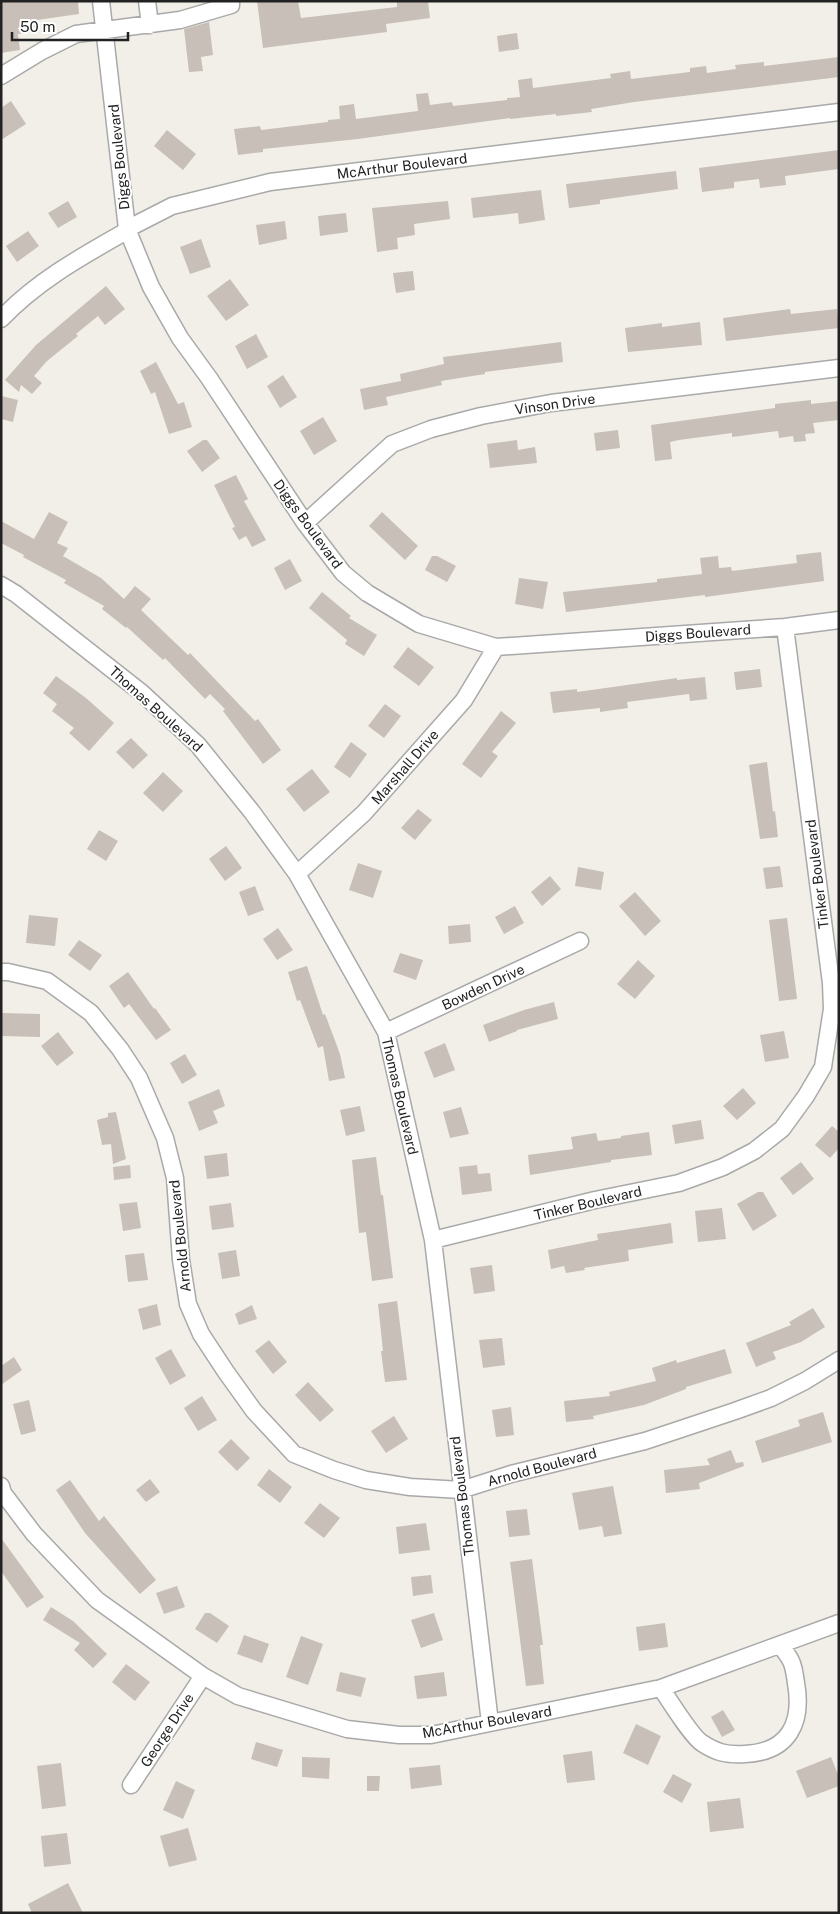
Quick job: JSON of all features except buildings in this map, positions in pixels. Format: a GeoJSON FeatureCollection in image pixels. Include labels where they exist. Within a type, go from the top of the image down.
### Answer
{"type":"FeatureCollection","features":[{"type":"Feature","properties":{"kind":"street","name":"Diggs Boulevard"},"geometry":{"type":"LineString","coordinates":[[101,1],[127,229],[151,287],[180,338],[209,378],[305,523],[343,573],[367,593],[419,624],[496,647],[785,627],[839,620]]}},
{"type":"Feature","properties":{"kind":"street"},"geometry":{"type":"LineString","coordinates":[[147,1],[150,25]]}},
{"type":"Feature","properties":{"kind":"street"},"geometry":{"type":"LineString","coordinates":[[1,76],[42,51],[76,34],[180,20],[231,5],[231,1]]}},
{"type":"Feature","properties":{"kind":"street","name":"McArthur Boulevard"},"geometry":{"type":"LineString","coordinates":[[1,319],[16,304],[72,262],[127,229],[172,206],[270,182],[839,112]]}},
{"type":"Feature","properties":{"kind":"street","name":"Vinson Drive"},"geometry":{"type":"LineString","coordinates":[[305,523],[392,444],[430,429],[482,416],[551,403],[839,368]]}},
{"type":"Feature","properties":{"kind":"street","name":"Thomas Boulevard"},"geometry":{"type":"LineString","coordinates":[[1,586],[16,594],[142,693],[198,745],[252,812],[297,874],[386,1032],[432,1240],[490,1723]]}},
{"type":"Feature","properties":{"kind":"street","name":"Tinker Boulevard"},"geometry":{"type":"LineString","coordinates":[[432,1240],[595,1200],[679,1183],[723,1167],[754,1151],[782,1129],[823,1067],[832,1009],[831,982],[785,627]]}},
{"type":"Feature","properties":{"kind":"street","name":"Marshall Drive"},"geometry":{"type":"LineString","coordinates":[[297,874],[364,813],[464,700],[496,647]]}},
{"type":"Feature","properties":{"kind":"street","name":"Bowden Drive"},"geometry":{"type":"LineString","coordinates":[[386,1032],[580,941]]}},
{"type":"Feature","properties":{"kind":"street","name":"Arnold Boulevard"},"geometry":{"type":"LineString","coordinates":[[1,972],[47,981],[91,1014],[120,1049],[140,1078],[165,1138],[175,1178],[181,1260],[188,1304],[201,1334],[254,1411],[294,1454],[334,1470],[375,1481],[410,1487],[461,1490],[511,1474],[645,1441],[735,1411],[805,1381],[839,1360]]}},
{"type":"Feature","properties":{"kind":"street","name":"McArthur Boulevard"},"geometry":{"type":"LineString","coordinates":[[2,1492],[34,1534],[97,1600],[203,1676],[238,1696],[347,1729],[399,1735],[431,1734],[661,1688],[839,1623]]}},
{"type":"Feature","properties":{"kind":"street"},"geometry":{"type":"LineString","coordinates":[[661,1688],[700,1743],[726,1755],[755,1754],[772,1749],[786,1739],[794,1726],[797,1712],[797,1691],[792,1662],[780,1645]]}},
{"type":"Feature","properties":{"kind":"street","name":"George Drive"},"geometry":{"type":"LineString","coordinates":[[132,1785],[203,1676]]}}]}
